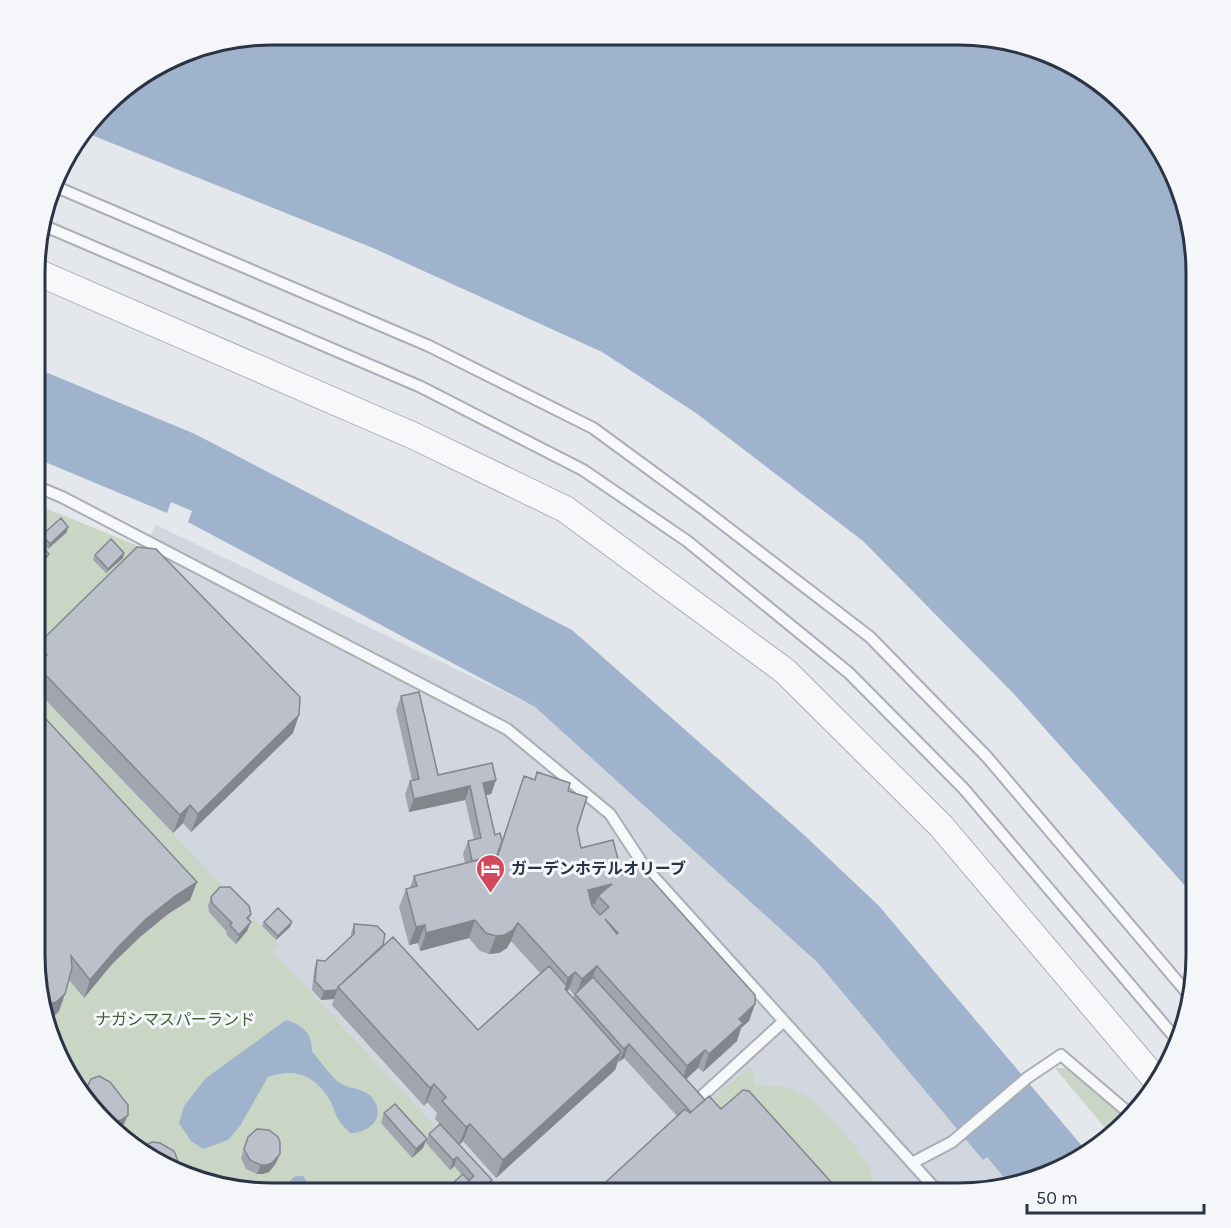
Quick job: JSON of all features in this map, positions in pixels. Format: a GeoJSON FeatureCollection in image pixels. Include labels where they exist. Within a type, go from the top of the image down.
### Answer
{"type":"FeatureCollection","features":[{"type":"Feature","properties":{"kind":"street"},"geometry":{"type":"LineString","coordinates":[[45,276],[414,436],[565,509],[785,670],[941,826],[1152,1075]]}},
{"type":"Feature","properties":{"kind":"lane"},"geometry":{"type":"LineString","coordinates":[[61,189],[429,346],[593,428],[870,637],[987,757],[1184,989]]}},
{"type":"Feature","properties":{"kind":"lane"},"geometry":{"type":"LineString","coordinates":[[49,228],[422,387],[583,470],[687,541],[849,673],[964,789],[1172,1034]]}},
{"type":"Feature","properties":{"kind":"lane"},"geometry":{"type":"LineString","coordinates":[[45,490],[62,496],[507,729],[610,814],[644,866],[930,1183]]}},
{"type":"Feature","properties":{"kind":"lane"},"geometry":{"type":"LineString","coordinates":[[692,1105],[784,1021]]}},
{"type":"Feature","properties":{"kind":"lane"},"geometry":{"type":"LineString","coordinates":[[912,1162],[952,1142],[1027,1078],[1061,1055],[1125,1110]]}},
{"type":"Feature","properties":{"kind":"shaded area"},"geometry":{"type":"Polygon","coordinates":[[[156,525],[535,707],[818,963],[983,1159],[987,1157],[1005,1178],[973,1183],[488,1183],[271,951],[277,944],[45,699],[45,680],[143,548],[156,525]]]}},
{"type":"Feature","properties":{"kind":"green space"},"geometry":{"type":"Polygon","coordinates":[[[45,508],[143,548],[45,643],[45,508]]]}},
{"type":"Feature","properties":{"kind":"green space","name":"ナガシマスパーランド"},"geometry":{"type":"Polygon","coordinates":[[[45,699],[278,944],[272,951],[488,1183],[258,1183],[228,1179],[199,1171],[159,1153],[123,1127],[101,1105],[83,1082],[68,1056],[49,1000],[45,970],[45,699]]]}},
{"type":"Feature","properties":{"kind":"green space"},"geometry":{"type":"Polygon","coordinates":[[[749,1067],[753,1070],[754,1085],[788,1087],[814,1100],[856,1147],[869,1168],[874,1183],[805,1183],[715,1125],[701,1109],[749,1067]]]}},
{"type":"Feature","properties":{"kind":"green space"},"geometry":{"type":"Polygon","coordinates":[[[1055,1068],[1068,1068],[1121,1114],[1106,1129],[1055,1068]]]}},
{"type":"Feature","properties":{"kind":"water"},"geometry":{"type":"Polygon","coordinates":[[[258,45],[973,45],[1003,49],[1032,57],[1072,75],[1097,92],[1130,123],[1148,146],[1163,172],[1182,228],[1186,258],[1186,887],[1013,693],[863,541],[696,413],[602,352],[373,248],[91,135],[123,101],[159,75],[199,57],[228,49],[258,45]]]}},
{"type":"Feature","properties":{"kind":"water"},"geometry":{"type":"Polygon","coordinates":[[[45,372],[195,434],[572,630],[802,833],[879,906],[1083,1147],[1045,1166],[1005,1178],[987,1157],[983,1160],[818,963],[535,707],[188,522],[192,511],[171,502],[167,513],[45,462],[45,372]]]}},
{"type":"Feature","properties":{"kind":"water"},"geometry":{"type":"Polygon","coordinates":[[[286,1020],[297,1024],[305,1031],[310,1039],[312,1051],[337,1081],[362,1090],[374,1100],[378,1113],[373,1124],[363,1131],[350,1133],[342,1125],[328,1097],[316,1083],[302,1075],[286,1073],[268,1077],[240,1126],[228,1140],[203,1149],[191,1141],[179,1123],[184,1106],[206,1078],[286,1020]]]}},
{"type":"Feature","properties":{"kind":"water"},"geometry":{"type":"Polygon","coordinates":[[[295,1176],[303,1176],[308,1183],[288,1183],[295,1176]]]}},
{"type":"Feature","properties":{"kind":"building"},"geometry":{"type":"Polygon","coordinates":[[[61,518],[68,527],[50,544],[45,538],[45,532],[61,518]]]}},
{"type":"Feature","properties":{"kind":"building"},"geometry":{"type":"Polygon","coordinates":[[[111,539],[124,553],[108,569],[95,555],[111,539]]]}},
{"type":"Feature","properties":{"kind":"building"},"geometry":{"type":"Polygon","coordinates":[[[137,547],[156,549],[300,697],[299,715],[198,814],[190,805],[180,815],[45,674],[47,655],[45,637],[137,547]]]}},
{"type":"Feature","properties":{"kind":"building"},"geometry":{"type":"Polygon","coordinates":[[[419,692],[438,775],[492,763],[496,780],[483,783],[495,835],[500,833],[502,841],[497,855],[472,861],[468,841],[481,838],[470,786],[414,799],[410,781],[419,779],[401,696],[419,692]]]}},
{"type":"Feature","properties":{"kind":"building"},"geometry":{"type":"Polygon","coordinates":[[[45,718],[197,882],[146,919],[90,980],[71,956],[72,968],[65,994],[56,1002],[50,1003],[45,970],[45,718]]]}},
{"type":"Feature","properties":{"kind":"building"},"geometry":{"type":"Polygon","coordinates":[[[537,772],[570,783],[568,791],[587,797],[577,829],[581,848],[613,840],[622,875],[629,868],[626,865],[633,859],[755,995],[755,1004],[739,1019],[743,1023],[709,1054],[705,1050],[687,1066],[597,966],[582,979],[575,972],[568,978],[518,923],[505,935],[496,936],[486,933],[475,920],[426,933],[425,925],[416,927],[406,889],[417,886],[414,876],[498,855],[524,776],[535,780],[537,772]],[[612,884],[588,890],[592,906],[600,915],[609,907],[598,896],[612,884]]]}},
{"type":"Feature","properties":{"kind":"building"},"geometry":{"type":"Polygon","coordinates":[[[220,887],[230,887],[249,906],[251,914],[247,918],[251,922],[239,935],[230,925],[232,923],[212,903],[211,897],[220,887]]]}},
{"type":"Feature","properties":{"kind":"building"},"geometry":{"type":"Polygon","coordinates":[[[278,908],[292,922],[278,936],[264,922],[278,908]]]}},
{"type":"Feature","properties":{"kind":"building"},"geometry":{"type":"Polygon","coordinates":[[[354,924],[377,926],[385,934],[383,945],[337,990],[324,991],[315,981],[317,960],[325,961],[354,934],[354,924]]]}},
{"type":"Feature","properties":{"kind":"building"},"geometry":{"type":"Polygon","coordinates":[[[393,937],[478,1030],[549,966],[567,986],[565,989],[621,1052],[503,1160],[470,1124],[466,1127],[442,1101],[446,1097],[434,1084],[430,1088],[338,987],[393,937]]]}},
{"type":"Feature","properties":{"kind":"building"},"geometry":{"type":"Polygon","coordinates":[[[593,977],[705,1100],[691,1112],[629,1044],[624,1049],[575,994],[593,977]]]}},
{"type":"Feature","properties":{"kind":"building"},"geometry":{"type":"Polygon","coordinates":[[[99,1076],[110,1082],[128,1105],[128,1115],[117,1121],[87,1087],[91,1079],[99,1076]]]}},
{"type":"Feature","properties":{"kind":"building"},"geometry":{"type":"Polygon","coordinates":[[[743,1090],[749,1091],[832,1183],[605,1183],[685,1109],[690,1113],[709,1096],[721,1109],[743,1090]]]}},
{"type":"Feature","properties":{"kind":"building"},"geometry":{"type":"Polygon","coordinates":[[[395,1104],[427,1139],[416,1149],[384,1113],[395,1104]]]}},
{"type":"Feature","properties":{"kind":"building"},"geometry":{"type":"Polygon","coordinates":[[[440,1124],[492,1180],[489,1183],[453,1183],[463,1174],[469,1181],[474,1176],[457,1157],[453,1160],[429,1134],[440,1124]]]}},
{"type":"Feature","properties":{"kind":"building"},"geometry":{"type":"Polygon","coordinates":[[[257,1129],[269,1130],[278,1137],[280,1142],[280,1154],[267,1165],[250,1160],[244,1149],[248,1137],[257,1129]]]}},
{"type":"Feature","properties":{"kind":"building"},"geometry":{"type":"Polygon","coordinates":[[[152,1142],[160,1143],[174,1151],[179,1163],[159,1153],[146,1145],[152,1142]]]}},
{"type":"Feature","properties":{"kind":"place","name":"ガーデンホテルオリーブ"},"geometry":{"type":"Point","coordinates":[490,894]}}]}
